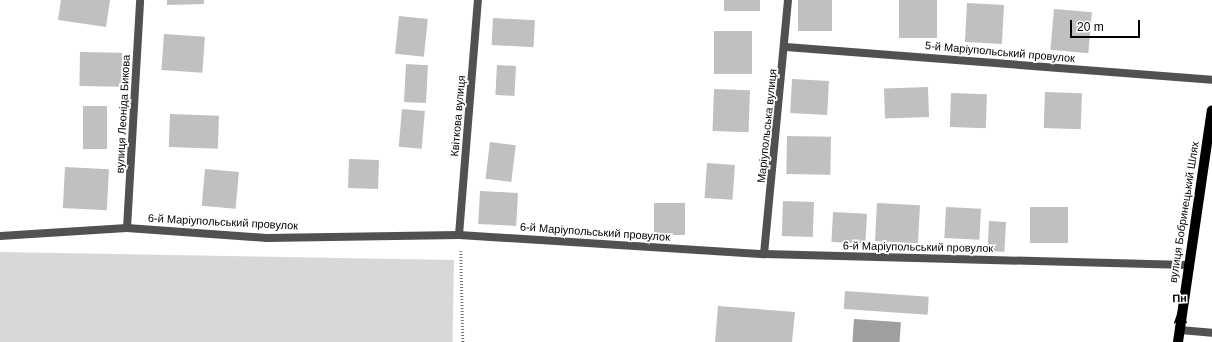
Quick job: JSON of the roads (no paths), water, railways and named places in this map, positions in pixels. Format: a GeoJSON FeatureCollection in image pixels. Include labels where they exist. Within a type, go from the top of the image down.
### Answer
{"type":"FeatureCollection","features":[{"type":"Feature","properties":{"kind":"main road","name":"вулиця Бобринецький Шлях"},"geometry":{"type":"LineString","coordinates":[[1178,342],[1188,264],[1212,110]]}},
{"type":"Feature","properties":{"kind":"street","name":"вулиця Леоніда Бикова"},"geometry":{"type":"LineString","coordinates":[[127,228],[140,0]]}},
{"type":"Feature","properties":{"kind":"street","name":"Квіткова вулиця"},"geometry":{"type":"LineString","coordinates":[[459,235],[478,0]]}},
{"type":"Feature","properties":{"kind":"street","name":"Маріупольська вулиця"},"geometry":{"type":"LineString","coordinates":[[764,254],[786,47],[788,0]]}},
{"type":"Feature","properties":{"kind":"street","name":"5-й Маріупольський провулок"},"geometry":{"type":"LineString","coordinates":[[786,47],[1212,80]]}},
{"type":"Feature","properties":{"kind":"street","name":"6-й Маріупольський провулок"},"geometry":{"type":"LineString","coordinates":[[0,236],[127,228],[267,238],[459,235],[764,254],[1188,264]]}},
{"type":"Feature","properties":{"kind":"street"},"geometry":{"type":"LineString","coordinates":[[1180,330],[1212,333]]}}]}
